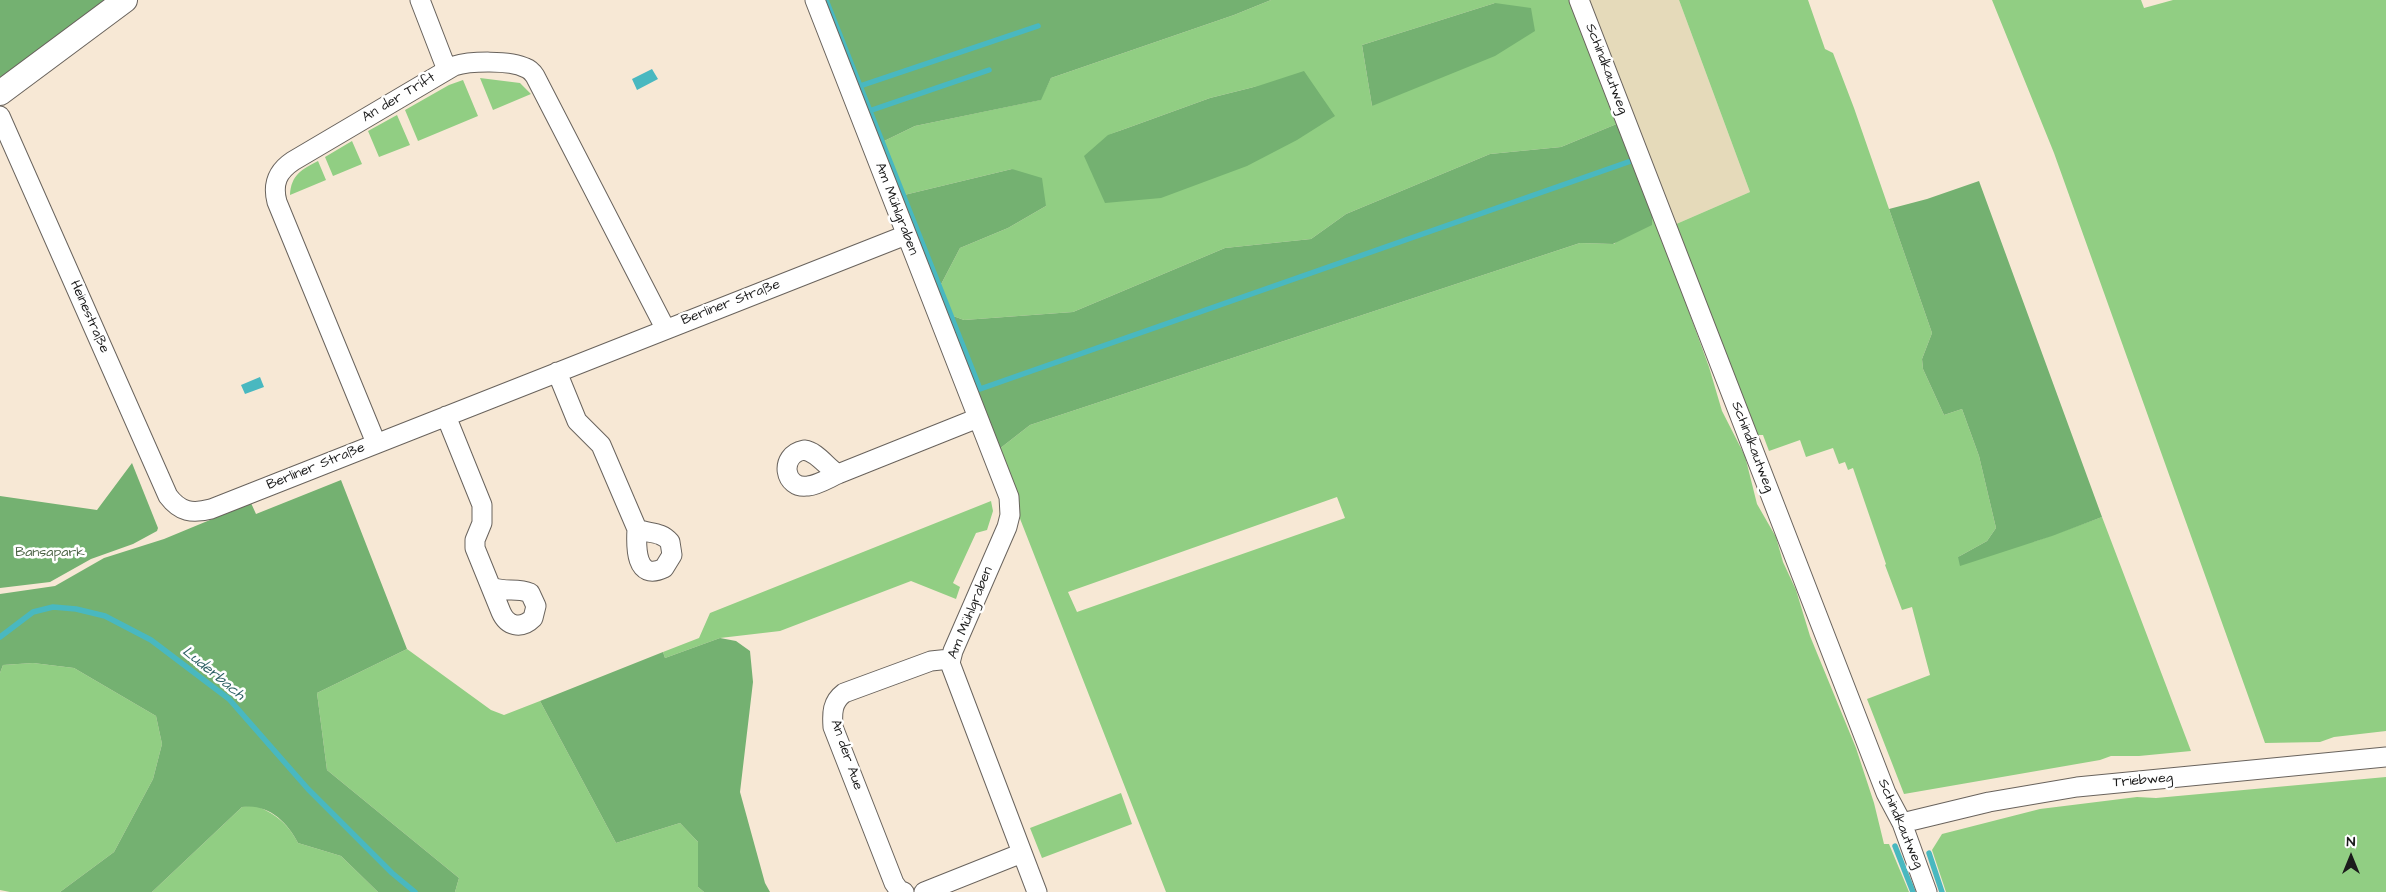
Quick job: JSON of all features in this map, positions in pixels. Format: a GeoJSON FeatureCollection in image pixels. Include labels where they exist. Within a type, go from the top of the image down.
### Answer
{"type":"FeatureCollection","features":[{"type":"Feature","properties":{"kind":"street"},"geometry":{"type":"LineString","coordinates":[[0,93],[125,0]]}},
{"type":"Feature","properties":{"kind":"street"},"geometry":{"type":"LineString","coordinates":[[420,0],[447,70]]}},
{"type":"Feature","properties":{"kind":"street","name":"Am Mühlgraben"},"geometry":{"type":"LineString","coordinates":[[815,0],[1009,496],[1010,516],[950,659],[954,677],[1037,892]]}},
{"type":"Feature","properties":{"kind":"street","name":"Schindkautweg"},"geometry":{"type":"LineString","coordinates":[[1579,0],[1886,793],[1902,823],[1928,892]]}},
{"type":"Feature","properties":{"kind":"street","name":"An der Trift"},"geometry":{"type":"LineString","coordinates":[[376,443],[277,202],[276,178],[284,167],[293,160],[447,70],[468,62],[477,61],[527,68],[535,76],[665,328]]}},
{"type":"Feature","properties":{"kind":"street","name":"Heinestraße"},"geometry":{"type":"LineString","coordinates":[[0,116],[168,496],[174,504],[184,511]]}},
{"type":"Feature","properties":{"kind":"street","name":"Berliner Straße"},"geometry":{"type":"LineString","coordinates":[[184,511],[199,512],[211,509],[665,328],[906,235]]}},
{"type":"Feature","properties":{"kind":"street"},"geometry":{"type":"LineString","coordinates":[[557,372],[577,421],[601,445],[637,529]]}},
{"type":"Feature","properties":{"kind":"street"},"geometry":{"type":"LineString","coordinates":[[446,416],[482,505],[482,523],[474,544],[492,588]]}},
{"type":"Feature","properties":{"kind":"street"},"geometry":{"type":"LineString","coordinates":[[838,474],[978,418]]}},
{"type":"Feature","properties":{"kind":"street","name":"An der Aue"},"geometry":{"type":"LineString","coordinates":[[904,892],[899,890],[894,883],[834,727],[832,716],[838,697],[844,693],[931,661],[950,659]]}},
{"type":"Feature","properties":{"kind":"street","name":"Triebweg"},"geometry":{"type":"LineString","coordinates":[[1902,823],[1989,802],[2077,788],[2386,757]]}},
{"type":"Feature","properties":{"kind":"street"},"geometry":{"type":"LineString","coordinates":[[924,892],[1022,853]]}},
{"type":"Feature","properties":{"kind":"shaded area"},"geometry":{"type":"Polygon","coordinates":[[[1588,0],[1679,0],[1750,192],[1674,225],[1588,0]]]}},
{"type":"Feature","properties":{"kind":"green space"},"geometry":{"type":"Polygon","coordinates":[[[0,0],[106,0],[0,78],[0,0]]]}},
{"type":"Feature","properties":{"kind":"green space"},"geometry":{"type":"Polygon","coordinates":[[[823,0],[1271,0],[1234,15],[1051,78],[1041,100],[915,126],[880,143],[823,0]]]}},
{"type":"Feature","properties":{"kind":"green space"},"geometry":{"type":"Polygon","coordinates":[[[1271,0],[1572,0],[1619,123],[1561,147],[1490,154],[1346,214],[1311,239],[1225,248],[1073,312],[964,320],[945,313],[937,292],[960,248],[1008,228],[1046,206],[1012,169],[900,196],[880,143],[915,126],[1040,100],[1051,78],[1234,15],[1271,0]],[[1495,3],[1362,45],[1372,106],[1495,3]],[[1258,86],[1210,98],[1108,135],[1258,86]]]}},
{"type":"Feature","properties":{"kind":"green space"},"geometry":{"type":"Polygon","coordinates":[[[1679,0],[1808,0],[1825,49],[1833,53],[1854,108],[1932,333],[1922,359],[1923,369],[1944,415],[1962,409],[1979,456],[1996,528],[1987,541],[1958,557],[2036,541],[2102,517],[2191,751],[2139,756],[2111,756],[2100,760],[1904,794],[1867,699],[1930,675],[1912,607],[1902,610],[1853,468],[1848,470],[1845,462],[1839,464],[1833,448],[1806,457],[1800,440],[1769,451],[1763,435],[1755,435],[1674,225],[1750,192],[1679,0]]]}},
{"type":"Feature","properties":{"kind":"green space"},"geometry":{"type":"Polygon","coordinates":[[[1992,0],[2141,0],[2144,8],[2173,0],[2386,0],[2386,731],[2334,737],[2320,742],[2265,743],[2054,153],[1992,0]]]}},
{"type":"Feature","properties":{"kind":"green space"},"geometry":{"type":"Polygon","coordinates":[[[1495,3],[1531,8],[1535,31],[1495,56],[1372,106],[1362,45],[1495,3]]]}},
{"type":"Feature","properties":{"kind":"green space"},"geometry":{"type":"Polygon","coordinates":[[[1304,71],[1335,116],[1297,140],[1247,166],[1161,198],[1105,203],[1084,156],[1108,135],[1210,98],[1258,86],[1304,71]]]}},
{"type":"Feature","properties":{"kind":"green space"},"geometry":{"type":"Polygon","coordinates":[[[480,78],[520,83],[531,94],[493,110],[480,78]]]}},
{"type":"Feature","properties":{"kind":"green space"},"geometry":{"type":"Polygon","coordinates":[[[463,80],[478,116],[418,141],[405,110],[449,85],[463,80]]]}},
{"type":"Feature","properties":{"kind":"green space"},"geometry":{"type":"Polygon","coordinates":[[[397,115],[410,145],[379,157],[368,131],[397,115]]]}},
{"type":"Feature","properties":{"kind":"green space"},"geometry":{"type":"Polygon","coordinates":[[[1619,123],[1652,210],[1652,225],[1613,244],[1580,243],[1030,425],[998,450],[945,313],[964,320],[1073,312],[1225,248],[1311,239],[1346,214],[1490,154],[1561,147],[1619,123]]]}},
{"type":"Feature","properties":{"kind":"green space"},"geometry":{"type":"Polygon","coordinates":[[[352,141],[362,164],[333,176],[325,157],[352,141]]]}},
{"type":"Feature","properties":{"kind":"green space"},"geometry":{"type":"Polygon","coordinates":[[[318,161],[326,180],[290,195],[293,182],[298,173],[318,161]]]}},
{"type":"Feature","properties":{"kind":"green space"},"geometry":{"type":"Polygon","coordinates":[[[1012,169],[1042,178],[1046,206],[1008,228],[960,248],[937,292],[900,196],[1012,169]]]}},
{"type":"Feature","properties":{"kind":"green space"},"geometry":{"type":"Polygon","coordinates":[[[1979,181],[2102,517],[2052,536],[1960,566],[1958,557],[1987,541],[1996,528],[1979,456],[1962,409],[1944,415],[1923,369],[1922,359],[1932,333],[1889,209],[1927,199],[1979,181]]]}},
{"type":"Feature","properties":{"kind":"green space"},"geometry":{"type":"Polygon","coordinates":[[[1652,210],[1709,367],[1722,411],[1745,456],[1757,504],[1776,537],[1783,562],[1796,590],[1810,636],[1856,748],[1874,803],[1884,844],[1889,844],[1909,892],[1166,892],[1017,511],[998,450],[1030,425],[1580,243],[1614,244],[1652,210]],[[1337,497],[1068,592],[1077,612],[1345,518],[1337,497]]]}},
{"type":"Feature","properties":{"kind":"green space","name":"Bansapark"},"geometry":{"type":"Polygon","coordinates":[[[132,463],[158,528],[157,531],[133,544],[91,559],[50,582],[0,588],[0,496],[97,510],[132,463]]]}},
{"type":"Feature","properties":{"kind":"green space"},"geometry":{"type":"Polygon","coordinates":[[[341,480],[407,649],[317,693],[327,770],[459,878],[455,892],[378,892],[341,856],[298,843],[288,828],[275,815],[251,806],[242,807],[152,892],[60,892],[114,852],[153,779],[162,744],[156,716],[74,668],[33,663],[3,665],[0,673],[0,594],[55,586],[104,558],[164,539],[251,503],[256,514],[341,480]]]}},
{"type":"Feature","properties":{"kind":"green space"},"geometry":{"type":"Polygon","coordinates":[[[991,501],[993,511],[987,530],[976,533],[953,583],[960,587],[956,599],[911,581],[780,631],[720,638],[665,658],[663,652],[699,638],[710,613],[991,501]]]}},
{"type":"Feature","properties":{"kind":"green space"},"geometry":{"type":"Polygon","coordinates":[[[720,638],[736,641],[750,651],[753,682],[740,792],[765,883],[770,892],[704,892],[698,887],[698,842],[680,823],[616,843],[540,701],[663,652],[665,658],[720,638]]]}},
{"type":"Feature","properties":{"kind":"green space"},"geometry":{"type":"Polygon","coordinates":[[[407,649],[491,710],[504,715],[540,701],[616,843],[680,823],[698,842],[698,887],[704,892],[455,892],[459,878],[327,770],[317,693],[407,649]]]}},
{"type":"Feature","properties":{"kind":"green space"},"geometry":{"type":"Polygon","coordinates":[[[33,663],[74,668],[156,716],[162,744],[153,779],[114,852],[60,892],[10,892],[0,890],[0,673],[3,665],[33,663]]]}},
{"type":"Feature","properties":{"kind":"green space"},"geometry":{"type":"Polygon","coordinates":[[[2386,777],[2386,892],[1946,892],[1932,850],[1942,834],[2040,809],[2137,797],[2156,798],[2386,777]]]}},
{"type":"Feature","properties":{"kind":"green space"},"geometry":{"type":"Polygon","coordinates":[[[1121,793],[1132,824],[1042,858],[1030,828],[1121,793]]]}},
{"type":"Feature","properties":{"kind":"green space"},"geometry":{"type":"Polygon","coordinates":[[[254,805],[280,819],[298,843],[341,856],[378,892],[152,892],[242,807],[254,805]]]}},
{"type":"Feature","properties":{"kind":"water"},"geometry":{"type":"Polygon","coordinates":[[[652,69],[658,79],[637,90],[632,79],[652,69]]]}},
{"type":"Feature","properties":{"kind":"water"},"geometry":{"type":"Polygon","coordinates":[[[260,377],[264,387],[245,394],[241,385],[260,377]]]}},
{"type":"Feature","properties":{"kind":"waterway"},"geometry":{"type":"LineString","coordinates":[[826,0],[980,389],[1631,161]]}},
{"type":"Feature","properties":{"kind":"waterway"},"geometry":{"type":"LineString","coordinates":[[860,86],[1038,26]]}},
{"type":"Feature","properties":{"kind":"waterway"},"geometry":{"type":"LineString","coordinates":[[869,111],[989,70]]}},
{"type":"Feature","properties":{"kind":"waterway","name":"Luderbach"},"geometry":{"type":"LineString","coordinates":[[0,637],[33,612],[53,607],[76,609],[105,616],[151,640],[229,699],[308,789],[392,873],[415,892]]}},
{"type":"Feature","properties":{"kind":"waterway"},"geometry":{"type":"LineString","coordinates":[[1895,846],[1913,892]]}},
{"type":"Feature","properties":{"kind":"waterway"},"geometry":{"type":"LineString","coordinates":[[1929,853],[1942,892]]}}]}
